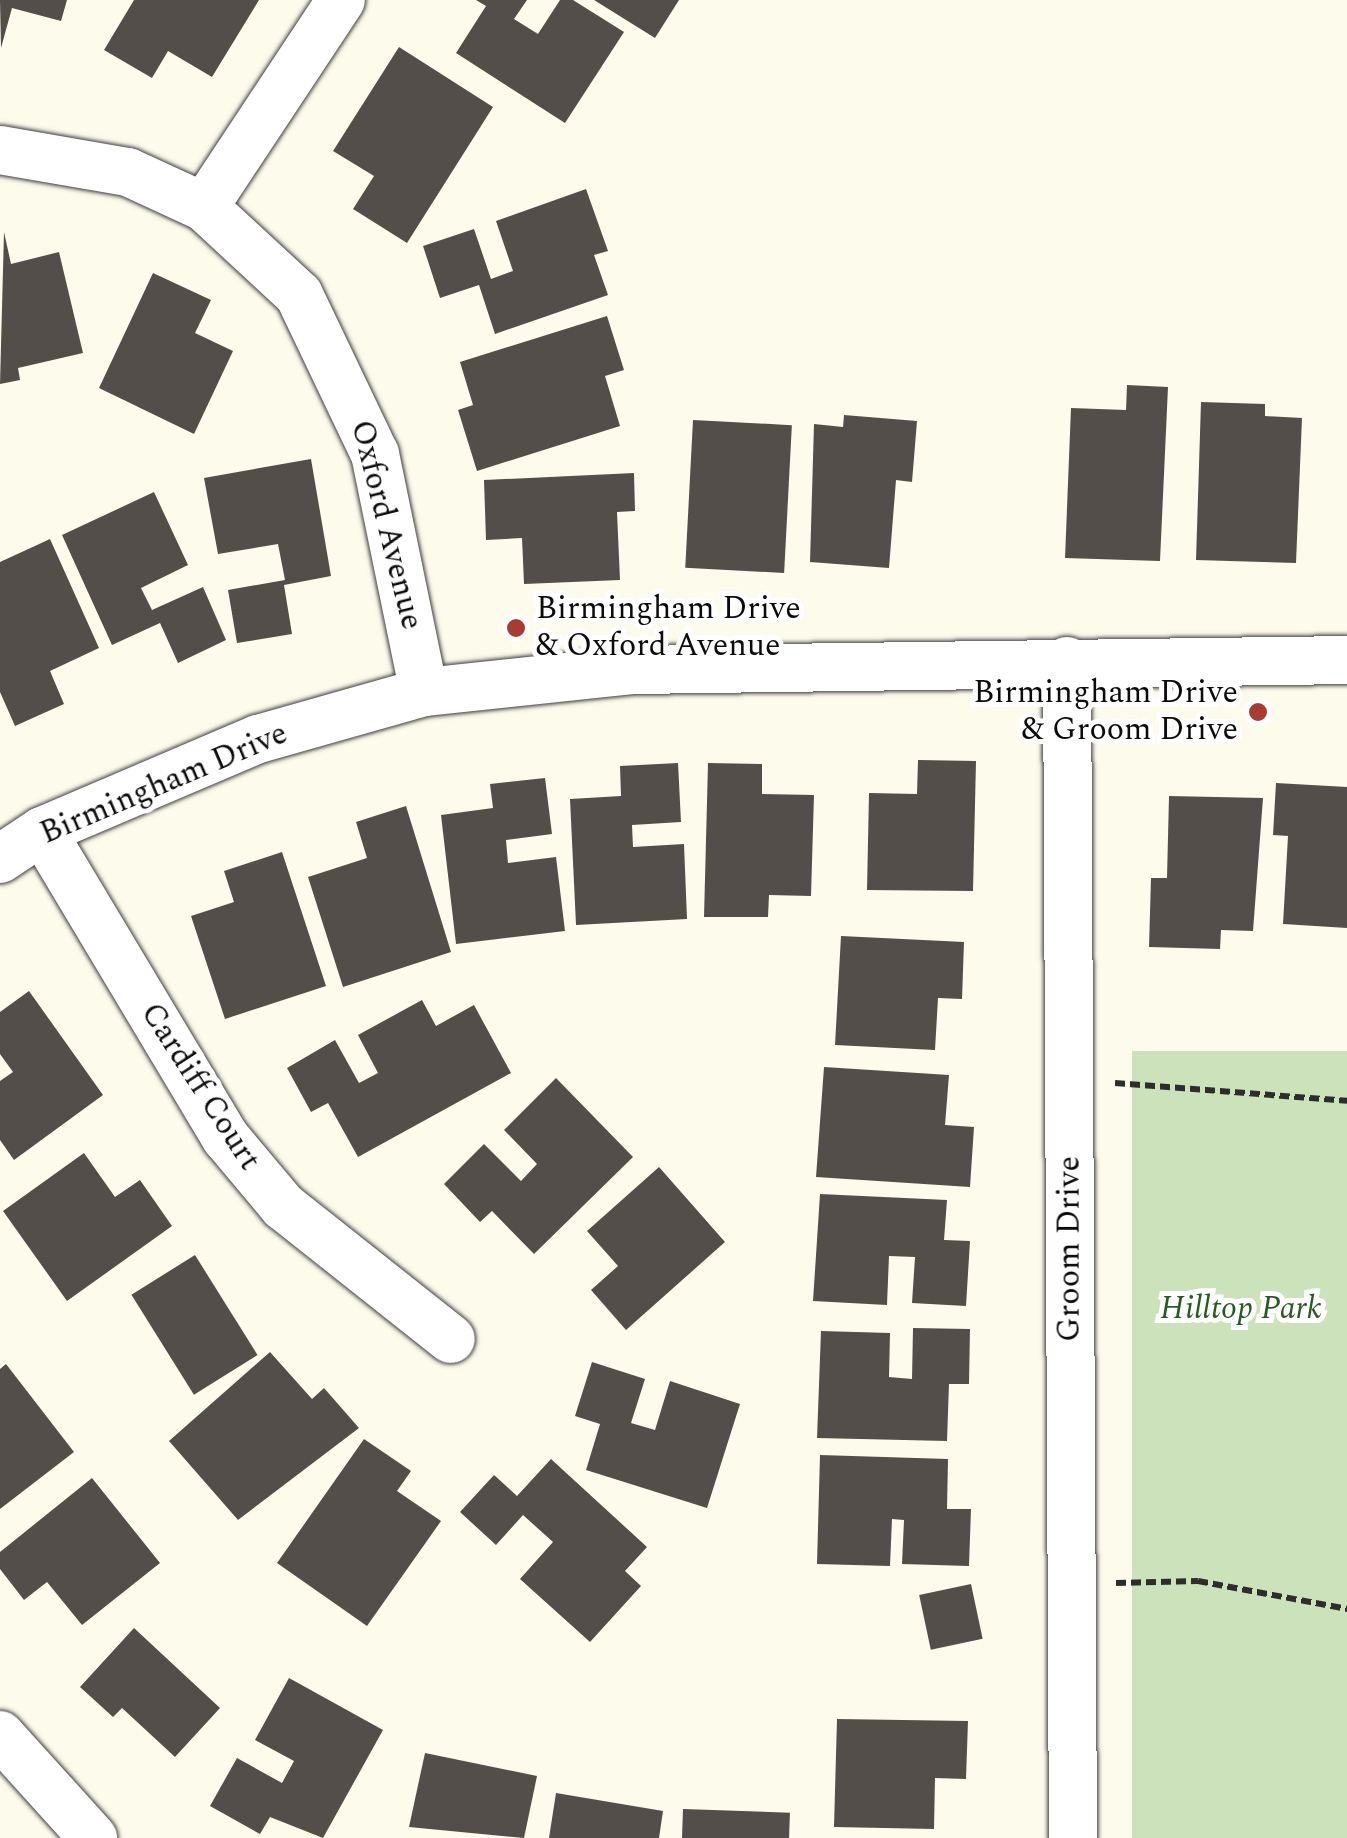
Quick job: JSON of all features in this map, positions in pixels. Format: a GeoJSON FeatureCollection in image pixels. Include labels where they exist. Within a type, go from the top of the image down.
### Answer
{"type":"FeatureCollection","features":[{"type":"Feature","properties":{"kind":"street"},"geometry":{"type":"LineString","coordinates":[[204,207],[341,0]]}},
{"type":"Feature","properties":{"kind":"street","name":"Oxford Avenue"},"geometry":{"type":"LineString","coordinates":[[0,150],[128,172],[204,207],[299,295],[353,395],[375,454],[424,692]]}},
{"type":"Feature","properties":{"kind":"street","name":"Birmingham Drive"},"geometry":{"type":"LineString","coordinates":[[0,859],[42,832],[258,739],[424,692],[634,670],[1067,660],[1347,660]]}},
{"type":"Feature","properties":{"kind":"street","name":"Groom Drive"},"geometry":{"type":"LineString","coordinates":[[1067,660],[1073,1838]]}},
{"type":"Feature","properties":{"kind":"street","name":"Cardiff Court"},"geometry":{"type":"LineString","coordinates":[[42,832],[226,1138],[282,1206],[451,1340]]}},
{"type":"Feature","properties":{"kind":"street"},"geometry":{"type":"LineString","coordinates":[[0,1735],[93,1838]]}},
{"type":"Feature","properties":{"kind":"path"},"geometry":{"type":"LineString","coordinates":[[1069,1084],[1189,1083],[1347,1101]]}},
{"type":"Feature","properties":{"kind":"path"},"geometry":{"type":"LineString","coordinates":[[1072,1584],[1198,1582],[1347,1609]]}},
{"type":"Feature","properties":{"kind":"green space","name":"Hilltop Park"},"geometry":{"type":"Polygon","coordinates":[[[1132,1051],[1347,1051],[1347,1838],[1132,1838],[1132,1051]]]}},
{"type":"Feature","properties":{"kind":"building"},"geometry":{"type":"Polygon","coordinates":[[[0,0],[67,0],[61,21],[12,8],[1,48],[0,0]]]}},
{"type":"Feature","properties":{"kind":"building"},"geometry":{"type":"Polygon","coordinates":[[[134,0],[259,0],[212,77],[168,51],[152,78],[104,50],[134,0]]]}},
{"type":"Feature","properties":{"kind":"building"},"geometry":{"type":"Polygon","coordinates":[[[476,0],[527,0],[514,19],[538,34],[560,0],[573,0],[624,32],[565,123],[456,53],[486,6],[476,0]]]}},
{"type":"Feature","properties":{"kind":"building"},"geometry":{"type":"Polygon","coordinates":[[[594,0],[679,0],[655,38],[594,0]]]}},
{"type":"Feature","properties":{"kind":"building"},"geometry":{"type":"Polygon","coordinates":[[[399,47],[493,107],[407,243],[353,209],[374,176],[333,151],[399,47]]]}},
{"type":"Feature","properties":{"kind":"building"},"geometry":{"type":"Polygon","coordinates":[[[586,189],[608,251],[594,255],[608,295],[495,334],[479,285],[440,298],[423,246],[474,229],[491,279],[513,271],[496,221],[586,189]]]}},
{"type":"Feature","properties":{"kind":"building"},"geometry":{"type":"Polygon","coordinates":[[[4,232],[11,264],[59,252],[83,353],[18,368],[20,380],[0,384],[4,232]]]}},
{"type":"Feature","properties":{"kind":"building"},"geometry":{"type":"Polygon","coordinates":[[[153,273],[211,300],[195,333],[233,351],[194,434],[99,388],[153,273]]]}},
{"type":"Feature","properties":{"kind":"building"},"geometry":{"type":"Polygon","coordinates":[[[607,316],[624,370],[605,376],[620,426],[477,471],[458,410],[473,405],[460,362],[607,316]]]}},
{"type":"Feature","properties":{"kind":"building"},"geometry":{"type":"Polygon","coordinates":[[[1127,385],[1168,387],[1160,561],[1065,558],[1071,408],[1126,410],[1127,385]]]}},
{"type":"Feature","properties":{"kind":"building"},"geometry":{"type":"Polygon","coordinates":[[[1201,402],[1265,404],[1265,416],[1302,418],[1296,563],[1196,560],[1201,402]]]}},
{"type":"Feature","properties":{"kind":"building"},"geometry":{"type":"Polygon","coordinates":[[[844,415],[917,421],[912,482],[896,480],[889,568],[810,562],[814,424],[843,427],[844,415]]]}},
{"type":"Feature","properties":{"kind":"building"},"geometry":{"type":"Polygon","coordinates":[[[693,420],[792,425],[784,573],[685,568],[693,420]]]}},
{"type":"Feature","properties":{"kind":"building"},"geometry":{"type":"Polygon","coordinates":[[[311,459],[331,576],[284,585],[292,634],[237,643],[228,590],[285,580],[278,544],[218,554],[204,478],[311,459]]]}},
{"type":"Feature","properties":{"kind":"building"},"geometry":{"type":"Polygon","coordinates":[[[634,473],[635,511],[617,512],[620,580],[524,584],[522,538],[486,540],[484,480],[634,473]]]}},
{"type":"Feature","properties":{"kind":"building"},"geometry":{"type":"Polygon","coordinates":[[[154,492],[188,565],[141,588],[152,610],[203,587],[226,640],[178,663],[160,623],[112,645],[62,535],[154,492]]]}},
{"type":"Feature","properties":{"kind":"building"},"geometry":{"type":"Polygon","coordinates":[[[50,539],[99,648],[50,671],[64,704],[15,726],[0,692],[0,562],[50,539]]]}},
{"type":"Feature","properties":{"kind":"building"},"geometry":{"type":"Polygon","coordinates":[[[918,760],[976,761],[973,891],[867,890],[869,793],[917,794],[918,760]]]}},
{"type":"Feature","properties":{"kind":"building"},"geometry":{"type":"Polygon","coordinates":[[[678,763],[681,822],[632,825],[633,847],[684,844],[687,919],[576,925],[570,799],[621,796],[620,766],[678,763]]]}},
{"type":"Feature","properties":{"kind":"building"},"geometry":{"type":"Polygon","coordinates":[[[708,763],[762,764],[762,794],[814,795],[811,896],[769,895],[768,917],[704,917],[708,763]]]}},
{"type":"Feature","properties":{"kind":"building"},"geometry":{"type":"Polygon","coordinates":[[[545,778],[552,834],[506,840],[508,863],[556,857],[565,931],[456,944],[441,815],[493,808],[490,784],[545,778]]]}},
{"type":"Feature","properties":{"kind":"building"},"geometry":{"type":"Polygon","coordinates":[[[1276,783],[1347,787],[1347,928],[1283,924],[1288,836],[1273,835],[1276,783]]]}},
{"type":"Feature","properties":{"kind":"building"},"geometry":{"type":"Polygon","coordinates":[[[1169,796],[1263,798],[1253,931],[1221,930],[1220,949],[1149,947],[1151,878],[1167,878],[1169,796]]]}},
{"type":"Feature","properties":{"kind":"building"},"geometry":{"type":"Polygon","coordinates":[[[406,806],[451,952],[343,987],[308,877],[367,858],[356,822],[406,806]]]}},
{"type":"Feature","properties":{"kind":"building"},"geometry":{"type":"Polygon","coordinates":[[[282,852],[326,986],[225,1019],[191,916],[234,902],[224,871],[282,852]]]}},
{"type":"Feature","properties":{"kind":"building"},"geometry":{"type":"Polygon","coordinates":[[[841,936],[964,942],[962,999],[938,998],[935,1050],[835,1045],[841,936]]]}},
{"type":"Feature","properties":{"kind":"building"},"geometry":{"type":"Polygon","coordinates":[[[29,991],[103,1095],[14,1160],[0,1140],[0,1081],[13,1072],[0,1054],[0,1012],[29,991]]]}},
{"type":"Feature","properties":{"kind":"building"},"geometry":{"type":"Polygon","coordinates":[[[422,1000],[436,1026],[474,1005],[511,1073],[358,1157],[328,1103],[311,1112],[287,1068],[335,1040],[359,1083],[378,1073],[358,1035],[422,1000]]]}},
{"type":"Feature","properties":{"kind":"building"},"geometry":{"type":"Polygon","coordinates":[[[824,1067],[949,1075],[945,1125],[974,1127],[970,1187],[816,1177],[824,1067]]]}},
{"type":"Feature","properties":{"kind":"building"},"geometry":{"type":"Polygon","coordinates":[[[556,1078],[633,1157],[534,1254],[492,1211],[480,1222],[444,1184],[484,1144],[521,1181],[537,1164],[504,1130],[556,1078]]]}},
{"type":"Feature","properties":{"kind":"building"},"geometry":{"type":"Polygon","coordinates":[[[84,1153],[115,1197],[140,1180],[172,1226],[67,1301],[3,1211],[84,1153]]]}},
{"type":"Feature","properties":{"kind":"building"},"geometry":{"type":"Polygon","coordinates":[[[659,1167],[725,1242],[626,1330],[591,1290],[618,1266],[587,1231],[659,1167]]]}},
{"type":"Feature","properties":{"kind":"building"},"geometry":{"type":"Polygon","coordinates":[[[820,1194],[947,1200],[944,1240],[970,1241],[966,1306],[912,1303],[915,1257],[889,1256],[887,1305],[813,1301],[820,1194]]]}},
{"type":"Feature","properties":{"kind":"building"},"geometry":{"type":"Polygon","coordinates":[[[195,1255],[258,1355],[194,1395],[131,1295],[195,1255]]]}},
{"type":"Feature","properties":{"kind":"building"},"geometry":{"type":"Polygon","coordinates":[[[913,1328],[970,1329],[969,1384],[949,1384],[947,1441],[817,1438],[821,1331],[890,1333],[889,1377],[912,1379],[913,1328]]]}},
{"type":"Feature","properties":{"kind":"building"},"geometry":{"type":"Polygon","coordinates":[[[270,1352],[312,1399],[324,1388],[359,1428],[238,1520],[169,1441],[270,1352]]]}},
{"type":"Feature","properties":{"kind":"building"},"geometry":{"type":"Polygon","coordinates":[[[592,1362],[645,1379],[631,1423],[655,1430],[670,1381],[740,1404],[707,1508],[586,1470],[600,1424],[575,1416],[592,1362]]]}},
{"type":"Feature","properties":{"kind":"building"},"geometry":{"type":"Polygon","coordinates":[[[6,1364],[74,1452],[0,1509],[0,1369],[6,1364]]]}},
{"type":"Feature","properties":{"kind":"building"},"geometry":{"type":"Polygon","coordinates":[[[364,1439],[411,1471],[397,1491],[441,1521],[367,1626],[277,1563],[364,1439]]]}},
{"type":"Feature","properties":{"kind":"building"},"geometry":{"type":"Polygon","coordinates":[[[820,1455],[948,1459],[947,1509],[971,1509],[969,1566],[902,1564],[904,1520],[892,1519],[890,1566],[817,1564],[820,1455]]]}},
{"type":"Feature","properties":{"kind":"building"},"geometry":{"type":"Polygon","coordinates":[[[551,1459],[647,1547],[625,1571],[641,1586],[590,1642],[520,1579],[553,1542],[523,1515],[496,1545],[460,1512],[494,1475],[517,1496],[551,1459]]]}},
{"type":"Feature","properties":{"kind":"building"},"geometry":{"type":"Polygon","coordinates":[[[92,1478],[160,1563],[82,1625],[47,1582],[24,1600],[0,1569],[0,1552],[92,1478]]]}},
{"type":"Feature","properties":{"kind":"building"},"geometry":{"type":"Polygon","coordinates":[[[971,1584],[983,1639],[931,1650],[919,1595],[971,1584]]]}},
{"type":"Feature","properties":{"kind":"building"},"geometry":{"type":"Polygon","coordinates":[[[134,1628],[220,1708],[175,1757],[122,1708],[113,1717],[80,1687],[134,1628]]]}},
{"type":"Feature","properties":{"kind":"building"},"geometry":{"type":"Polygon","coordinates":[[[289,1678],[383,1730],[323,1838],[270,1817],[260,1834],[210,1806],[237,1758],[282,1783],[294,1761],[255,1740],[289,1678]]]}},
{"type":"Feature","properties":{"kind":"building"},"geometry":{"type":"Polygon","coordinates":[[[837,1719],[968,1721],[966,1779],[935,1778],[934,1829],[834,1827],[837,1719]]]}},
{"type":"Feature","properties":{"kind":"building"},"geometry":{"type":"Polygon","coordinates":[[[425,1753],[537,1776],[524,1838],[409,1827],[425,1753]]]}},
{"type":"Feature","properties":{"kind":"building"},"geometry":{"type":"Polygon","coordinates":[[[556,1793],[663,1811],[659,1838],[549,1838],[556,1793]]]}},
{"type":"Feature","properties":{"kind":"building"},"geometry":{"type":"Polygon","coordinates":[[[683,1809],[790,1813],[789,1838],[682,1838],[683,1809]]]}},
{"type":"Feature","properties":{"kind":"place","name":"Birmingham Drive & Oxford Avenue"},"geometry":{"type":"Point","coordinates":[516,628]}},
{"type":"Feature","properties":{"kind":"place","name":"Birmingham Drive & Groom Drive"},"geometry":{"type":"Point","coordinates":[1258,712]}}]}
